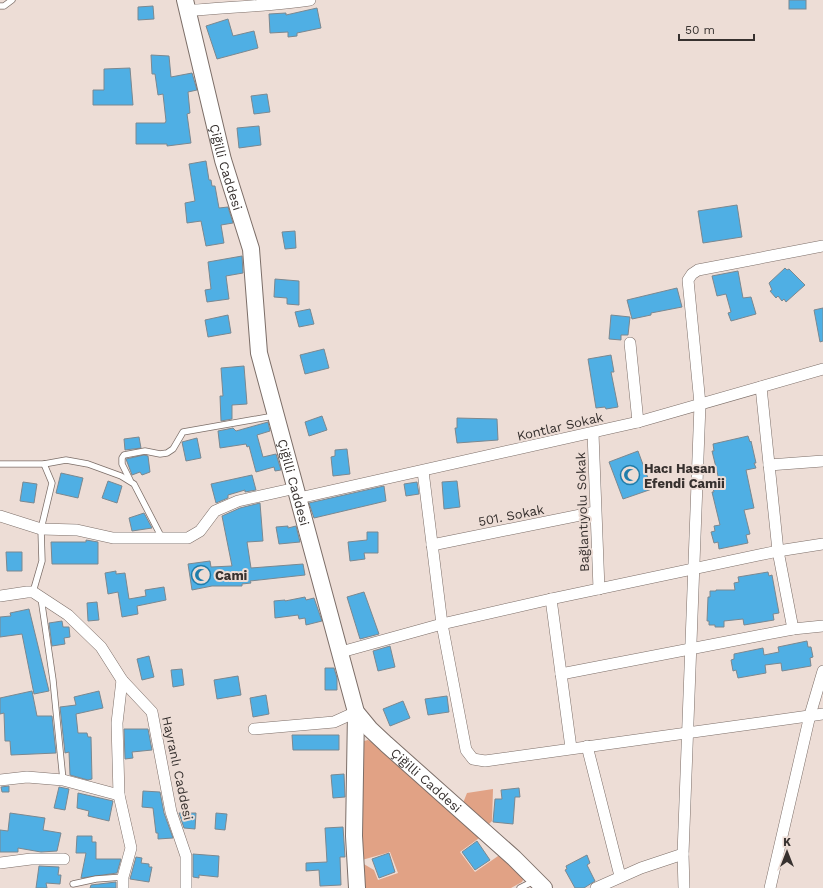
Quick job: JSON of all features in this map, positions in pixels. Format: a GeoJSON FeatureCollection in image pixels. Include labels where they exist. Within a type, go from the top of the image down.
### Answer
{"type":"FeatureCollection","features":[{"type":"Feature","properties":{"kind":"main road","name":"Çiğilli Caddesi"},"geometry":{"type":"LineString","coordinates":[[186,5],[223,160],[251,249],[259,353],[356,712],[370,729],[386,744],[540,884]]}},
{"type":"Feature","properties":{"kind":"main road"},"geometry":{"type":"LineString","coordinates":[[356,712],[354,836],[357,888]]}},
{"type":"Feature","properties":{"kind":"street"},"geometry":{"type":"LineString","coordinates":[[186,5],[272,6],[310,0]]}},
{"type":"Feature","properties":{"kind":"street"},"geometry":{"type":"LineString","coordinates":[[684,888],[683,854],[700,404],[688,285],[690,276],[698,270],[823,246]]}},
{"type":"Feature","properties":{"kind":"street"},"geometry":{"type":"LineString","coordinates":[[630,343],[638,422]]}},
{"type":"Feature","properties":{"kind":"street","name":"Kontlar Sokak"},"geometry":{"type":"LineString","coordinates":[[0,516],[41,529],[78,530],[114,538],[188,538],[200,531],[215,511],[238,501],[298,493],[423,471],[593,433],[638,422],[823,369]]}},
{"type":"Feature","properties":{"kind":"street"},"geometry":{"type":"LineString","coordinates":[[761,386],[778,552],[794,629]]}},
{"type":"Feature","properties":{"kind":"street","name":"Bağlantıyolu Sokak"},"geometry":{"type":"LineString","coordinates":[[593,433],[595,512],[600,589]]}},
{"type":"Feature","properties":{"kind":"street"},"geometry":{"type":"LineString","coordinates":[[769,465],[823,460]]}},
{"type":"Feature","properties":{"kind":"street"},"geometry":{"type":"LineString","coordinates":[[423,471],[442,624],[466,750],[470,756],[477,760],[485,761],[688,731],[823,714]]}},
{"type":"Feature","properties":{"kind":"street","name":"501. Sokak"},"geometry":{"type":"LineString","coordinates":[[432,545],[595,512]]}},
{"type":"Feature","properties":{"kind":"street"},"geometry":{"type":"LineString","coordinates":[[341,652],[442,624],[551,599],[823,544]]}},
{"type":"Feature","properties":{"kind":"street"},"geometry":{"type":"LineString","coordinates":[[0,596],[27,592],[37,594]]}},
{"type":"Feature","properties":{"kind":"street","name":"Hayranlı Caddesi"},"geometry":{"type":"LineString","coordinates":[[37,594],[68,615],[101,647],[122,680],[152,712],[171,812],[186,856],[186,888]]}},
{"type":"Feature","properties":{"kind":"street"},"geometry":{"type":"LineString","coordinates":[[551,599],[571,748]]}},
{"type":"Feature","properties":{"kind":"street"},"geometry":{"type":"LineString","coordinates":[[561,674],[794,629],[823,626]]}},
{"type":"Feature","properties":{"kind":"street"},"geometry":{"type":"LineString","coordinates":[[770,888],[810,715],[823,672]]}},
{"type":"Feature","properties":{"kind":"street"},"geometry":{"type":"LineString","coordinates":[[122,680],[117,723],[119,795],[131,848],[123,883]]}},
{"type":"Feature","properties":{"kind":"street"},"geometry":{"type":"LineString","coordinates":[[254,729],[334,722],[356,712]]}},
{"type":"Feature","properties":{"kind":"street"},"geometry":{"type":"LineString","coordinates":[[587,746],[620,876]]}},
{"type":"Feature","properties":{"kind":"street"},"geometry":{"type":"LineString","coordinates":[[0,780],[27,777],[63,780],[119,795]]}},
{"type":"Feature","properties":{"kind":"street"},"geometry":{"type":"LineString","coordinates":[[596,888],[620,876],[683,854]]}},
{"type":"Feature","properties":{"kind":"street"},"geometry":{"type":"LineString","coordinates":[[0,863],[30,859],[64,859]]}},
{"type":"Feature","properties":{"kind":"lane"},"geometry":{"type":"LineString","coordinates":[[0,6],[4,6],[12,0]]}},
{"type":"Feature","properties":{"kind":"lane"},"geometry":{"type":"LineString","coordinates":[[162,538],[141,496],[130,480],[122,464],[122,458],[124,455],[145,451],[160,454],[168,452],[173,450],[183,432],[232,425],[276,415]]}},
{"type":"Feature","properties":{"kind":"lane"},"geometry":{"type":"LineString","coordinates":[[0,464],[44,464],[66,460],[88,464],[130,480]]}},
{"type":"Feature","properties":{"kind":"lane"},"geometry":{"type":"LineString","coordinates":[[44,464],[52,483],[41,529],[42,561],[37,594],[53,680],[63,780]]}},
{"type":"Feature","properties":{"kind":"lane"},"geometry":{"type":"LineString","coordinates":[[73,884],[96,879],[123,883]]}},
{"type":"Feature","properties":{"kind":"lane"},"geometry":{"type":"LineString","coordinates":[[520,888],[540,884]]}},
{"type":"Feature","properties":{"kind":"shaded area"},"geometry":{"type":"Polygon","coordinates":[[[368,740],[375,744],[482,836],[460,852],[475,872],[501,854],[524,878],[522,882],[511,888],[363,888],[362,863],[374,870],[378,880],[398,873],[390,852],[362,860],[363,744],[364,741],[368,740]]]}},
{"type":"Feature","properties":{"kind":"shaded area"},"geometry":{"type":"Polygon","coordinates":[[[493,789],[492,821],[489,824],[463,803],[467,793],[493,789]]]}},
{"type":"Feature","properties":{"kind":"building"},"geometry":{"type":"Polygon","coordinates":[[[789,0],[806,0],[806,9],[789,9],[789,0]]]}},
{"type":"Feature","properties":{"kind":"building"},"geometry":{"type":"Polygon","coordinates":[[[153,6],[154,19],[138,20],[138,7],[153,6]]]}},
{"type":"Feature","properties":{"kind":"building"},"geometry":{"type":"Polygon","coordinates":[[[317,8],[321,28],[297,33],[297,36],[288,37],[288,32],[270,33],[269,14],[286,13],[286,15],[317,8]]]}},
{"type":"Feature","properties":{"kind":"building"},"geometry":{"type":"Polygon","coordinates":[[[228,19],[233,36],[254,31],[258,48],[217,59],[206,26],[228,19]]]}},
{"type":"Feature","properties":{"kind":"building"},"geometry":{"type":"Polygon","coordinates":[[[151,55],[169,56],[171,77],[192,73],[197,90],[188,92],[190,113],[187,114],[191,143],[167,146],[167,144],[136,144],[136,123],[165,123],[166,121],[163,94],[158,95],[155,74],[152,74],[151,55]]]}},
{"type":"Feature","properties":{"kind":"building"},"geometry":{"type":"Polygon","coordinates":[[[130,68],[133,105],[93,105],[93,90],[104,90],[104,69],[130,68]]]}},
{"type":"Feature","properties":{"kind":"building"},"geometry":{"type":"Polygon","coordinates":[[[267,94],[270,112],[254,114],[251,96],[267,94]]]}},
{"type":"Feature","properties":{"kind":"building"},"geometry":{"type":"Polygon","coordinates":[[[259,126],[261,145],[239,148],[237,128],[259,126]]]}},
{"type":"Feature","properties":{"kind":"building"},"geometry":{"type":"Polygon","coordinates":[[[206,161],[209,180],[211,180],[212,186],[215,186],[219,208],[228,207],[233,223],[221,225],[224,243],[206,246],[201,221],[187,223],[185,203],[195,201],[189,164],[206,161]]]}},
{"type":"Feature","properties":{"kind":"building"},"geometry":{"type":"Polygon","coordinates":[[[737,205],[742,237],[703,243],[698,211],[737,205]]]}},
{"type":"Feature","properties":{"kind":"building"},"geometry":{"type":"Polygon","coordinates":[[[295,231],[296,248],[285,249],[282,232],[295,231]]]}},
{"type":"Feature","properties":{"kind":"building"},"geometry":{"type":"Polygon","coordinates":[[[242,256],[243,273],[226,276],[229,299],[207,302],[205,290],[211,289],[208,262],[242,256]]]}},
{"type":"Feature","properties":{"kind":"building"},"geometry":{"type":"Polygon","coordinates":[[[785,268],[787,270],[789,269],[805,285],[786,302],[784,299],[782,301],[778,296],[776,298],[770,291],[772,290],[769,283],[785,268]]]}},
{"type":"Feature","properties":{"kind":"building"},"geometry":{"type":"Polygon","coordinates":[[[738,271],[743,298],[751,297],[756,314],[731,321],[728,313],[731,312],[726,294],[717,296],[712,276],[738,271]]]}},
{"type":"Feature","properties":{"kind":"building"},"geometry":{"type":"Polygon","coordinates":[[[275,279],[299,281],[299,305],[287,304],[287,298],[274,297],[275,279]]]}},
{"type":"Feature","properties":{"kind":"building"},"geometry":{"type":"Polygon","coordinates":[[[677,288],[682,307],[651,313],[651,315],[632,319],[627,300],[677,288]]]}},
{"type":"Feature","properties":{"kind":"building"},"geometry":{"type":"Polygon","coordinates":[[[823,308],[823,341],[820,342],[814,310],[823,308]]]}},
{"type":"Feature","properties":{"kind":"building"},"geometry":{"type":"Polygon","coordinates":[[[310,309],[314,324],[299,327],[295,312],[310,309]]]}},
{"type":"Feature","properties":{"kind":"building"},"geometry":{"type":"Polygon","coordinates":[[[228,315],[231,333],[208,337],[205,320],[228,315]]]}},
{"type":"Feature","properties":{"kind":"building"},"geometry":{"type":"Polygon","coordinates":[[[611,315],[630,317],[628,335],[621,335],[621,340],[609,339],[611,315]]]}},
{"type":"Feature","properties":{"kind":"building"},"geometry":{"type":"Polygon","coordinates":[[[324,349],[329,368],[305,374],[300,355],[324,349]]]}},
{"type":"Feature","properties":{"kind":"building"},"geometry":{"type":"Polygon","coordinates":[[[611,355],[614,372],[611,372],[618,407],[606,409],[605,407],[596,408],[588,359],[611,355]]]}},
{"type":"Feature","properties":{"kind":"building"},"geometry":{"type":"Polygon","coordinates":[[[244,366],[247,404],[232,405],[232,419],[221,421],[220,396],[223,396],[221,368],[244,366]]]}},
{"type":"Feature","properties":{"kind":"building"},"geometry":{"type":"Polygon","coordinates":[[[322,416],[327,430],[309,436],[305,422],[322,416]]]}},
{"type":"Feature","properties":{"kind":"building"},"geometry":{"type":"Polygon","coordinates":[[[457,418],[497,419],[498,440],[457,443],[455,428],[457,428],[457,418]]]}},
{"type":"Feature","properties":{"kind":"building"},"geometry":{"type":"Polygon","coordinates":[[[268,422],[270,431],[257,435],[263,457],[276,454],[281,470],[275,471],[274,467],[256,472],[249,446],[247,447],[246,444],[220,448],[218,431],[233,428],[236,431],[268,422]]]}},
{"type":"Feature","properties":{"kind":"building"},"geometry":{"type":"Polygon","coordinates":[[[748,436],[750,442],[751,441],[756,468],[746,470],[754,508],[744,510],[750,534],[746,535],[748,543],[719,549],[718,542],[714,543],[711,532],[715,531],[714,526],[720,525],[712,492],[714,492],[712,485],[720,484],[712,451],[714,451],[713,444],[748,436]]]}},
{"type":"Feature","properties":{"kind":"building"},"geometry":{"type":"Polygon","coordinates":[[[139,437],[141,448],[125,450],[124,439],[139,437]]]}},
{"type":"Feature","properties":{"kind":"building"},"geometry":{"type":"Polygon","coordinates":[[[197,438],[201,458],[186,461],[182,442],[197,438]]]}},
{"type":"Feature","properties":{"kind":"building"},"geometry":{"type":"Polygon","coordinates":[[[347,449],[350,474],[333,476],[331,457],[335,456],[335,450],[347,449]]]}},
{"type":"Feature","properties":{"kind":"building","name":"Hacı Hasan Efendi Camii"},"geometry":{"type":"Polygon","coordinates":[[[638,451],[652,489],[623,499],[609,462],[638,451]]]}},
{"type":"Feature","properties":{"kind":"building"},"geometry":{"type":"Polygon","coordinates":[[[144,455],[148,456],[150,472],[142,475],[140,472],[132,475],[126,459],[144,455]]]}},
{"type":"Feature","properties":{"kind":"building"},"geometry":{"type":"Polygon","coordinates":[[[61,473],[83,478],[78,498],[56,493],[61,473]]]}},
{"type":"Feature","properties":{"kind":"building"},"geometry":{"type":"Polygon","coordinates":[[[252,475],[256,490],[245,492],[245,490],[228,495],[228,498],[216,503],[211,484],[252,475]]]}},
{"type":"Feature","properties":{"kind":"building"},"geometry":{"type":"Polygon","coordinates":[[[108,481],[122,486],[117,503],[102,498],[108,481]]]}},
{"type":"Feature","properties":{"kind":"building"},"geometry":{"type":"Polygon","coordinates":[[[457,481],[460,507],[444,509],[442,482],[457,481]]]}},
{"type":"Feature","properties":{"kind":"building"},"geometry":{"type":"Polygon","coordinates":[[[23,482],[37,484],[34,503],[20,501],[23,482]]]}},
{"type":"Feature","properties":{"kind":"building"},"geometry":{"type":"Polygon","coordinates":[[[417,482],[419,494],[406,496],[404,484],[417,482]]]}},
{"type":"Feature","properties":{"kind":"building"},"geometry":{"type":"Polygon","coordinates":[[[384,486],[386,501],[314,518],[309,503],[384,486]]]}},
{"type":"Feature","properties":{"kind":"building"},"geometry":{"type":"Polygon","coordinates":[[[260,503],[263,541],[247,542],[251,568],[303,564],[305,575],[250,581],[251,583],[242,584],[242,586],[212,586],[192,590],[188,564],[210,561],[211,567],[232,566],[222,516],[240,508],[260,503]]]}},
{"type":"Feature","properties":{"kind":"building"},"geometry":{"type":"Polygon","coordinates":[[[144,513],[152,528],[132,531],[129,518],[144,513]]]}},
{"type":"Feature","properties":{"kind":"building"},"geometry":{"type":"Polygon","coordinates":[[[288,526],[288,528],[296,526],[300,542],[279,544],[276,527],[288,526]]]}},
{"type":"Feature","properties":{"kind":"building"},"geometry":{"type":"Polygon","coordinates":[[[367,532],[378,532],[378,553],[364,553],[365,559],[350,561],[348,542],[367,540],[367,532]]]}},
{"type":"Feature","properties":{"kind":"building"},"geometry":{"type":"Polygon","coordinates":[[[86,540],[98,542],[98,564],[52,564],[51,542],[86,542],[86,540]]]}},
{"type":"Feature","properties":{"kind":"building"},"geometry":{"type":"Polygon","coordinates":[[[6,552],[22,552],[22,571],[7,571],[6,552]]]}},
{"type":"Feature","properties":{"kind":"building"},"geometry":{"type":"Polygon","coordinates":[[[116,571],[116,574],[125,573],[129,599],[146,596],[145,590],[164,587],[166,600],[137,606],[138,614],[122,617],[118,592],[108,594],[105,573],[116,571]]]}},
{"type":"Feature","properties":{"kind":"building"},"geometry":{"type":"Polygon","coordinates":[[[768,572],[769,576],[772,575],[779,613],[773,614],[774,620],[744,625],[743,619],[724,621],[724,627],[709,625],[709,621],[707,621],[708,597],[710,597],[710,591],[735,590],[734,583],[739,582],[738,577],[768,572]]]}},
{"type":"Feature","properties":{"kind":"building"},"geometry":{"type":"Polygon","coordinates":[[[364,592],[379,634],[360,639],[347,597],[364,592]]]}},
{"type":"Feature","properties":{"kind":"building"},"geometry":{"type":"Polygon","coordinates":[[[305,597],[306,600],[314,598],[322,621],[306,625],[305,618],[299,619],[298,615],[275,618],[274,601],[285,601],[305,597]]]}},
{"type":"Feature","properties":{"kind":"building"},"geometry":{"type":"Polygon","coordinates":[[[97,602],[99,620],[88,621],[87,603],[97,602]]]}},
{"type":"Feature","properties":{"kind":"building"},"geometry":{"type":"Polygon","coordinates":[[[29,609],[49,691],[34,694],[22,634],[0,637],[0,617],[11,616],[10,613],[29,609]]]}},
{"type":"Feature","properties":{"kind":"building"},"geometry":{"type":"Polygon","coordinates":[[[62,621],[63,627],[69,627],[70,637],[64,638],[65,644],[52,646],[49,623],[62,621]]]}},
{"type":"Feature","properties":{"kind":"building"},"geometry":{"type":"Polygon","coordinates":[[[807,641],[808,647],[811,647],[813,657],[810,658],[811,666],[782,671],[781,663],[765,665],[766,673],[738,678],[736,670],[733,671],[731,660],[734,659],[734,654],[763,648],[764,655],[779,652],[778,647],[807,641]]]}},
{"type":"Feature","properties":{"kind":"building"},"geometry":{"type":"Polygon","coordinates":[[[390,646],[395,667],[378,671],[373,651],[390,646]]]}},
{"type":"Feature","properties":{"kind":"building"},"geometry":{"type":"Polygon","coordinates":[[[149,656],[154,677],[142,680],[137,659],[149,656]]]}},
{"type":"Feature","properties":{"kind":"building"},"geometry":{"type":"Polygon","coordinates":[[[325,668],[334,668],[337,678],[337,690],[325,690],[325,668]]]}},
{"type":"Feature","properties":{"kind":"building"},"geometry":{"type":"Polygon","coordinates":[[[182,669],[184,685],[173,687],[171,670],[182,669]]]}},
{"type":"Feature","properties":{"kind":"building"},"geometry":{"type":"Polygon","coordinates":[[[238,676],[241,695],[217,699],[214,680],[238,676]]]}},
{"type":"Feature","properties":{"kind":"building"},"geometry":{"type":"Polygon","coordinates":[[[32,691],[37,716],[52,716],[56,753],[11,755],[10,741],[5,741],[4,713],[0,714],[0,698],[32,691]]]}},
{"type":"Feature","properties":{"kind":"building"},"geometry":{"type":"Polygon","coordinates":[[[99,691],[103,708],[76,714],[78,733],[87,733],[88,737],[91,737],[92,779],[88,780],[70,775],[69,752],[65,753],[60,707],[76,705],[74,697],[99,691]]]}},
{"type":"Feature","properties":{"kind":"building"},"geometry":{"type":"Polygon","coordinates":[[[266,695],[269,714],[253,717],[250,698],[266,695]]]}},
{"type":"Feature","properties":{"kind":"building"},"geometry":{"type":"Polygon","coordinates":[[[447,696],[449,712],[428,715],[425,699],[447,696]]]}},
{"type":"Feature","properties":{"kind":"building"},"geometry":{"type":"Polygon","coordinates":[[[403,701],[410,718],[390,726],[383,709],[403,701]]]}},
{"type":"Feature","properties":{"kind":"building"},"geometry":{"type":"Polygon","coordinates":[[[124,729],[148,729],[152,750],[132,752],[133,758],[125,759],[124,729]]]}},
{"type":"Feature","properties":{"kind":"building"},"geometry":{"type":"Polygon","coordinates":[[[292,735],[339,735],[339,750],[293,750],[292,735]]]}},
{"type":"Feature","properties":{"kind":"building"},"geometry":{"type":"Polygon","coordinates":[[[344,774],[345,797],[333,798],[331,775],[344,774]]]}},
{"type":"Feature","properties":{"kind":"building"},"geometry":{"type":"Polygon","coordinates":[[[9,786],[9,792],[2,792],[1,787],[9,786]]]}},
{"type":"Feature","properties":{"kind":"building"},"geometry":{"type":"Polygon","coordinates":[[[59,787],[69,789],[65,810],[54,808],[59,787]]]}},
{"type":"Feature","properties":{"kind":"building"},"geometry":{"type":"Polygon","coordinates":[[[519,788],[520,797],[515,797],[513,824],[493,822],[495,799],[502,799],[501,790],[519,788]]]}},
{"type":"Feature","properties":{"kind":"building"},"geometry":{"type":"Polygon","coordinates":[[[143,791],[160,792],[164,813],[173,838],[158,839],[153,808],[142,807],[143,791]]]}},
{"type":"Feature","properties":{"kind":"building"},"geometry":{"type":"Polygon","coordinates":[[[78,793],[113,801],[109,821],[88,816],[89,811],[77,808],[78,793]]]}},
{"type":"Feature","properties":{"kind":"building"},"geometry":{"type":"Polygon","coordinates":[[[10,813],[45,818],[43,830],[61,833],[57,851],[41,852],[18,848],[18,852],[0,852],[0,830],[8,831],[10,813]]]}},
{"type":"Feature","properties":{"kind":"building"},"geometry":{"type":"Polygon","coordinates":[[[179,813],[196,813],[195,829],[184,828],[179,813]]]}},
{"type":"Feature","properties":{"kind":"building"},"geometry":{"type":"Polygon","coordinates":[[[216,813],[227,814],[225,830],[215,829],[216,813]]]}},
{"type":"Feature","properties":{"kind":"building"},"geometry":{"type":"Polygon","coordinates":[[[343,827],[345,857],[340,857],[341,885],[320,886],[319,870],[306,871],[306,863],[327,862],[325,828],[343,827]]]}},
{"type":"Feature","properties":{"kind":"building"},"geometry":{"type":"Polygon","coordinates":[[[77,836],[92,836],[92,842],[96,842],[96,859],[121,859],[117,873],[81,878],[86,853],[76,853],[77,836]]]}},
{"type":"Feature","properties":{"kind":"building"},"geometry":{"type":"Polygon","coordinates":[[[477,841],[490,860],[475,870],[462,852],[477,841]]]}},
{"type":"Feature","properties":{"kind":"building"},"geometry":{"type":"Polygon","coordinates":[[[389,853],[395,872],[379,878],[372,859],[389,853]]]}},
{"type":"Feature","properties":{"kind":"building"},"geometry":{"type":"Polygon","coordinates":[[[193,854],[219,856],[218,877],[199,875],[199,878],[193,877],[193,854]]]}},
{"type":"Feature","properties":{"kind":"building"},"geometry":{"type":"Polygon","coordinates":[[[587,855],[590,863],[587,865],[595,881],[584,888],[575,888],[565,870],[567,869],[566,866],[587,855]]]}},
{"type":"Feature","properties":{"kind":"building"},"geometry":{"type":"Polygon","coordinates":[[[136,857],[142,858],[141,863],[149,864],[149,867],[152,867],[149,882],[130,879],[136,857]]]}},
{"type":"Feature","properties":{"kind":"building"},"geometry":{"type":"Polygon","coordinates":[[[39,866],[59,867],[58,875],[61,875],[60,884],[46,883],[47,888],[36,888],[39,866]]]}},
{"type":"Feature","properties":{"kind":"building"},"geometry":{"type":"Polygon","coordinates":[[[116,882],[116,888],[90,888],[91,885],[116,882]]]}},
{"type":"Feature","properties":{"kind":"place","name":"Hacı Hasan Efendi Camii"},"geometry":{"type":"Point","coordinates":[630,475]}},
{"type":"Feature","properties":{"kind":"place","name":"Cami"},"geometry":{"type":"Point","coordinates":[201,575]}}]}
